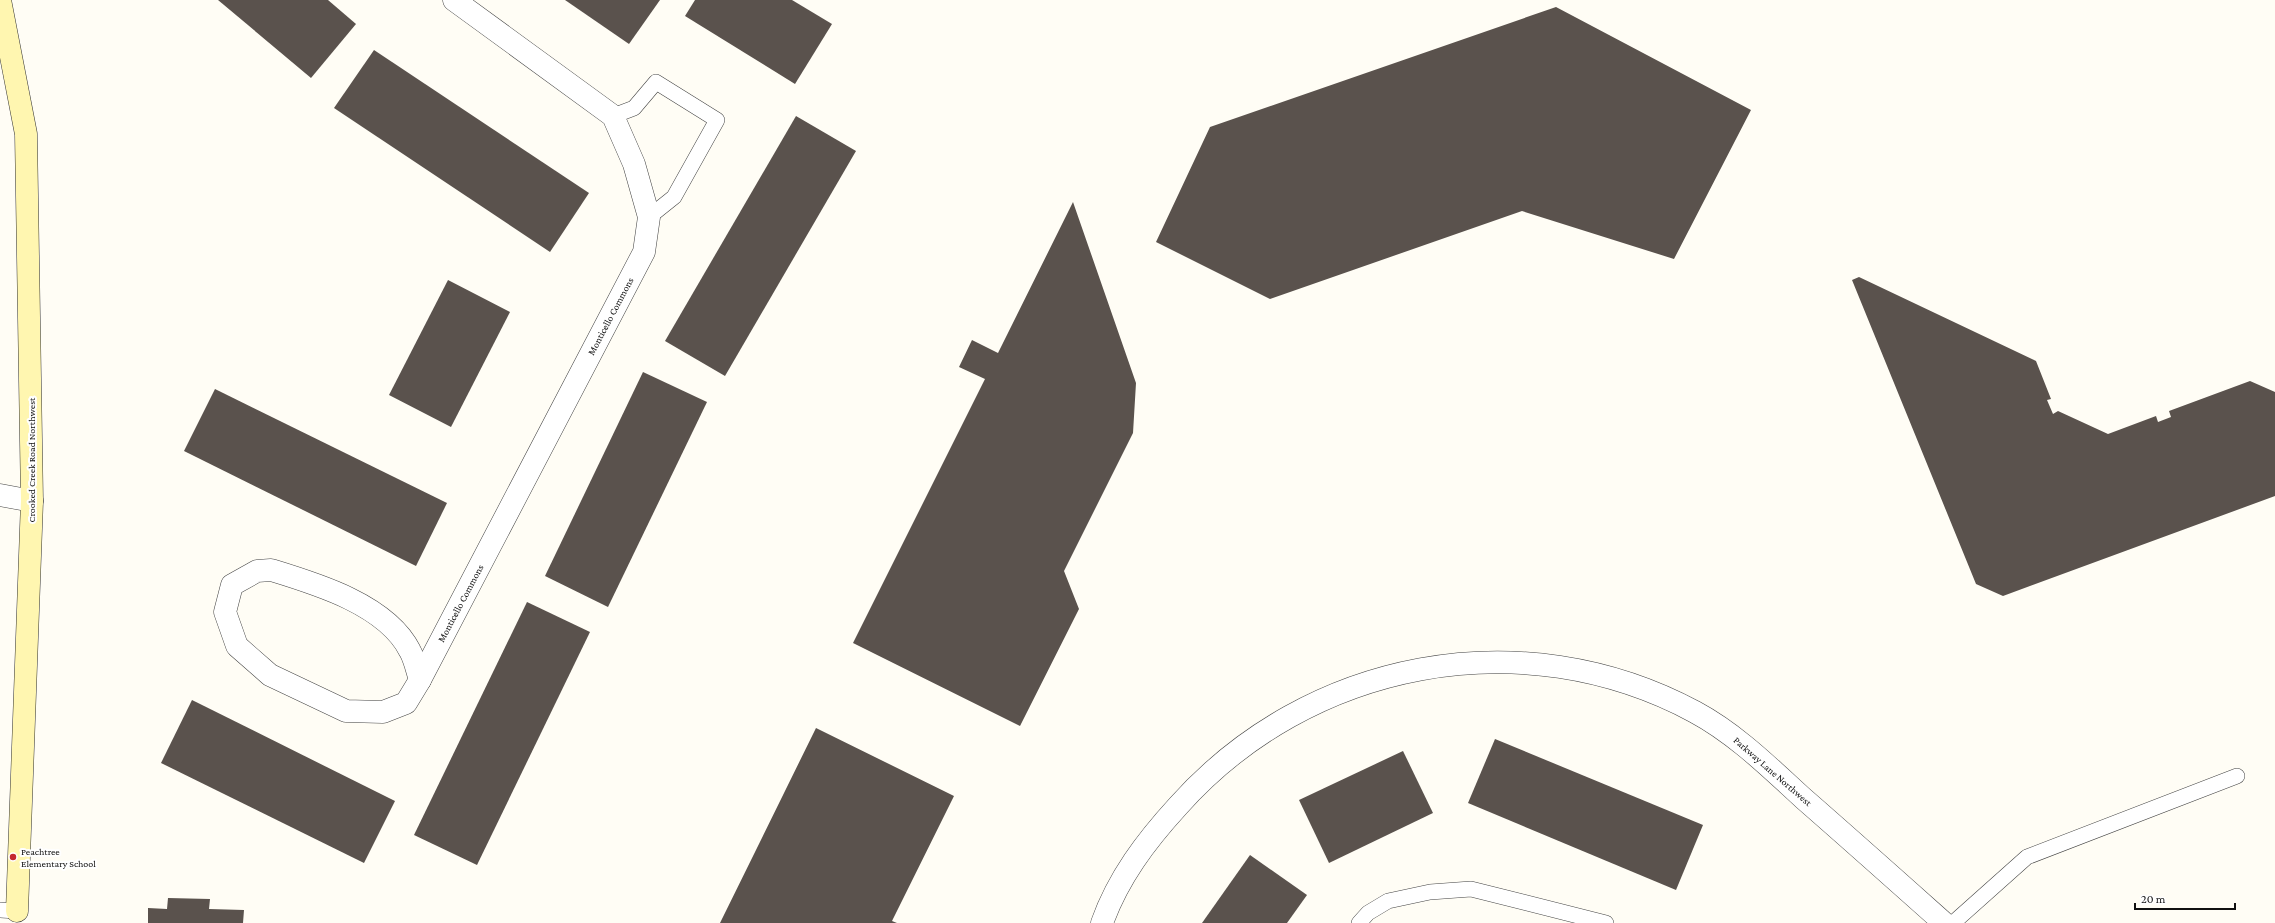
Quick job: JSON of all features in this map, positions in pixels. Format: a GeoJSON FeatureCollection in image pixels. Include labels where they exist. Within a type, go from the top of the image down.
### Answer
{"type":"FeatureCollection","features":[{"type":"Feature","properties":{"kind":"street","name":"Crooked Creek Road Northwest"},"geometry":{"type":"LineString","coordinates":[[0,0],[26,134],[32,501],[11,915]]}},
{"type":"Feature","properties":{"kind":"street"},"geometry":{"type":"LineString","coordinates":[[454,0],[613,116]]}},
{"type":"Feature","properties":{"kind":"street","name":"Monticello Commons"},"geometry":{"type":"LineString","coordinates":[[420,680],[410,651],[396,630],[385,621],[345,596],[272,570],[257,571],[232,585],[225,612],[237,646],[270,675],[346,711],[383,712],[406,703],[420,680],[644,252],[649,217],[634,164],[613,116]]}},
{"type":"Feature","properties":{"kind":"street"},"geometry":{"type":"LineString","coordinates":[[0,495],[32,501]]}},
{"type":"Feature","properties":{"kind":"street","name":"Parkway Lane Northwest"},"geometry":{"type":"LineString","coordinates":[[1102,923],[1126,870],[1156,830],[1189,793],[1226,759],[1267,730],[1311,706],[1357,686],[1405,672],[1454,663],[1504,661],[1554,665],[1603,675],[1651,691],[1696,712],[1738,740],[1944,923]]}},
{"type":"Feature","properties":{"kind":"lane"},"geometry":{"type":"LineString","coordinates":[[613,116],[634,108],[656,82],[717,120],[674,197],[649,217]]}},
{"type":"Feature","properties":{"kind":"lane"},"geometry":{"type":"LineString","coordinates":[[1953,923],[2027,857],[2237,776]]}},
{"type":"Feature","properties":{"kind":"lane"},"geometry":{"type":"LineString","coordinates":[[1359,923],[1368,913],[1388,901],[1430,892],[1471,889],[1606,923]]}},
{"type":"Feature","properties":{"kind":"building"},"geometry":{"type":"Polygon","coordinates":[[[218,0],[328,0],[356,24],[311,78],[218,0]]]}},
{"type":"Feature","properties":{"kind":"building"},"geometry":{"type":"Polygon","coordinates":[[[565,0],[660,0],[629,44],[565,0]]]}},
{"type":"Feature","properties":{"kind":"building"},"geometry":{"type":"Polygon","coordinates":[[[695,0],[792,0],[832,24],[795,84],[685,16],[695,0]]]}},
{"type":"Feature","properties":{"kind":"building"},"geometry":{"type":"Polygon","coordinates":[[[1556,7],[1751,110],[1674,259],[1522,211],[1270,299],[1156,242],[1210,127],[1556,7]]]}},
{"type":"Feature","properties":{"kind":"building"},"geometry":{"type":"Polygon","coordinates":[[[374,50],[589,193],[550,252],[334,108],[374,50]]]}},
{"type":"Feature","properties":{"kind":"building"},"geometry":{"type":"Polygon","coordinates":[[[796,116],[856,151],[725,376],[665,341],[796,116]]]}},
{"type":"Feature","properties":{"kind":"building"},"geometry":{"type":"Polygon","coordinates":[[[1073,202],[1136,383],[1133,433],[1064,571],[1079,609],[1020,726],[853,643],[985,379],[959,367],[972,340],[998,353],[1073,202]]]}},
{"type":"Feature","properties":{"kind":"building"},"geometry":{"type":"Polygon","coordinates":[[[1859,277],[2036,361],[2051,399],[2047,400],[2053,414],[2058,411],[2108,434],[2156,416],[2158,422],[2171,417],[2169,411],[2250,381],[2275,392],[2275,496],[2003,596],[1976,584],[1852,280],[1859,277]]]}},
{"type":"Feature","properties":{"kind":"building"},"geometry":{"type":"Polygon","coordinates":[[[448,280],[510,312],[451,427],[389,395],[448,280]]]}},
{"type":"Feature","properties":{"kind":"building"},"geometry":{"type":"Polygon","coordinates":[[[643,372],[707,402],[608,607],[545,576],[643,372]]]}},
{"type":"Feature","properties":{"kind":"building"},"geometry":{"type":"Polygon","coordinates":[[[215,389],[447,503],[416,566],[184,451],[215,389]]]}},
{"type":"Feature","properties":{"kind":"building"},"geometry":{"type":"Polygon","coordinates":[[[527,602],[590,632],[477,865],[414,835],[527,602]]]}},
{"type":"Feature","properties":{"kind":"building"},"geometry":{"type":"Polygon","coordinates":[[[192,700],[395,801],[364,863],[161,763],[192,700]]]}},
{"type":"Feature","properties":{"kind":"building"},"geometry":{"type":"Polygon","coordinates":[[[816,728],[954,796],[892,921],[897,923],[720,923],[816,728]]]}},
{"type":"Feature","properties":{"kind":"building"},"geometry":{"type":"Polygon","coordinates":[[[1495,739],[1703,825],[1676,890],[1468,803],[1495,739]]]}},
{"type":"Feature","properties":{"kind":"building"},"geometry":{"type":"Polygon","coordinates":[[[1403,751],[1433,813],[1329,863],[1299,800],[1403,751]]]}},
{"type":"Feature","properties":{"kind":"building"},"geometry":{"type":"Polygon","coordinates":[[[1250,855],[1307,895],[1287,923],[1202,923],[1250,855]]]}},
{"type":"Feature","properties":{"kind":"building"},"geometry":{"type":"Polygon","coordinates":[[[168,898],[210,899],[209,909],[244,910],[243,923],[148,923],[148,908],[167,909],[168,898]]]}},
{"type":"Feature","properties":{"kind":"place","name":"Peachtree Elementary School"},"geometry":{"type":"Point","coordinates":[13,857]}}]}
